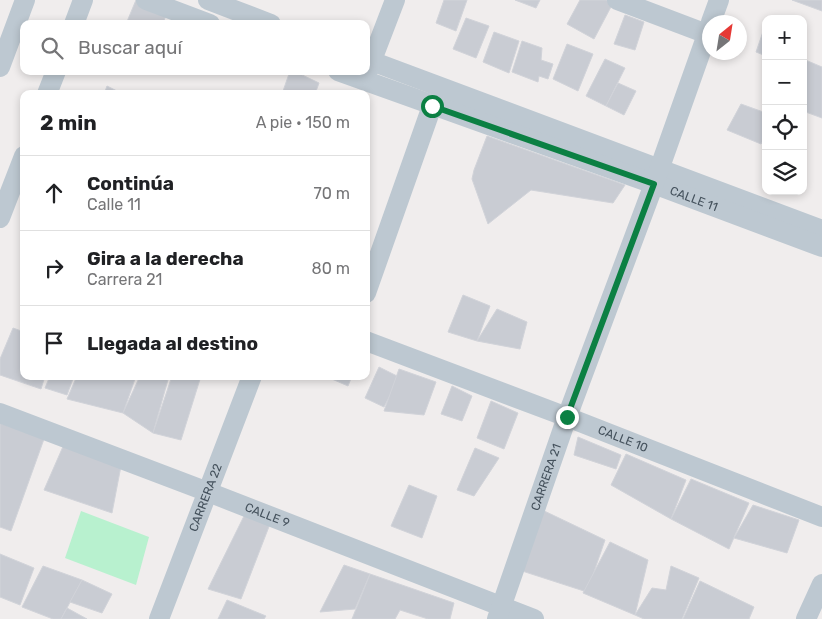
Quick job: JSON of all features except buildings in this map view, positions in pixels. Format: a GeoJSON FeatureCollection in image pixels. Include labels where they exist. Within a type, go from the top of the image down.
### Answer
{"type":"FeatureCollection","features":[{"type":"Feature","properties":{"kind":"street"},"geometry":{"type":"LineString","coordinates":[[0,67],[25,0]]}},
{"type":"Feature","properties":{"kind":"street"},"geometry":{"type":"LineString","coordinates":[[76,20],[83,0]]}},
{"type":"Feature","properties":{"kind":"street"},"geometry":{"type":"LineString","coordinates":[[146,0],[199,20]]}},
{"type":"Feature","properties":{"kind":"street"},"geometry":{"type":"LineString","coordinates":[[208,0],[260,20]]}},
{"type":"Feature","properties":{"kind":"street"},"geometry":{"type":"LineString","coordinates":[[370,58],[395,0]]}},
{"type":"Feature","properties":{"kind":"street"},"geometry":{"type":"LineString","coordinates":[[616,0],[702,26]]}},
{"type":"Feature","properties":{"kind":"street","name":"CARRERA 21"},"geometry":{"type":"LineString","coordinates":[[714,15],[719,0]]}},
{"type":"Feature","properties":{"kind":"street","name":"CARRERA 21"},"geometry":{"type":"LineString","coordinates":[[500,613],[567,417],[657,177],[702,48]]}},
{"type":"Feature","properties":{"kind":"street","name":"CALLE 11"},"geometry":{"type":"LineString","coordinates":[[370,60],[657,177],[822,247]]}},
{"type":"Feature","properties":{"kind":"street"},"geometry":{"type":"LineString","coordinates":[[49,90],[55,75]]}},
{"type":"Feature","properties":{"kind":"street","name":"CALLE 11"},"geometry":{"type":"LineString","coordinates":[[344,75],[362,88]]}},
{"type":"Feature","properties":{"kind":"street"},"geometry":{"type":"LineString","coordinates":[[362,88],[365,75]]}},
{"type":"Feature","properties":{"kind":"street","name":"CALLE 11"},"geometry":{"type":"LineString","coordinates":[[370,90],[432,106],[822,230]]}},
{"type":"Feature","properties":{"kind":"street"},"geometry":{"type":"LineString","coordinates":[[370,281],[432,106]]}},
{"type":"Feature","properties":{"kind":"street"},"geometry":{"type":"LineString","coordinates":[[0,218],[20,168]]}},
{"type":"Feature","properties":{"kind":"street","name":"CALLE 10"},"geometry":{"type":"LineString","coordinates":[[370,343],[822,517]]}},
{"type":"Feature","properties":{"kind":"street","name":"CARRERA 22"},"geometry":{"type":"LineString","coordinates":[[159,619],[250,380]]}},
{"type":"Feature","properties":{"kind":"street","name":"CALLE 9"},"geometry":{"type":"LineString","coordinates":[[0,413],[208,492],[500,613],[534,619]]}},
{"type":"Feature","properties":{"kind":"street"},"geometry":{"type":"LineString","coordinates":[[806,619],[822,584]]}},
{"type":"Feature","properties":{"kind":"green space"},"geometry":{"type":"Polygon","coordinates":[[[81,511],[149,537],[136,585],[65,558],[81,511]]]}},
{"type":"Feature","properties":{"kind":"route"},"geometry":{"type":"LineString","coordinates":[[432,106],[654,184],[567,417]]}}]}
